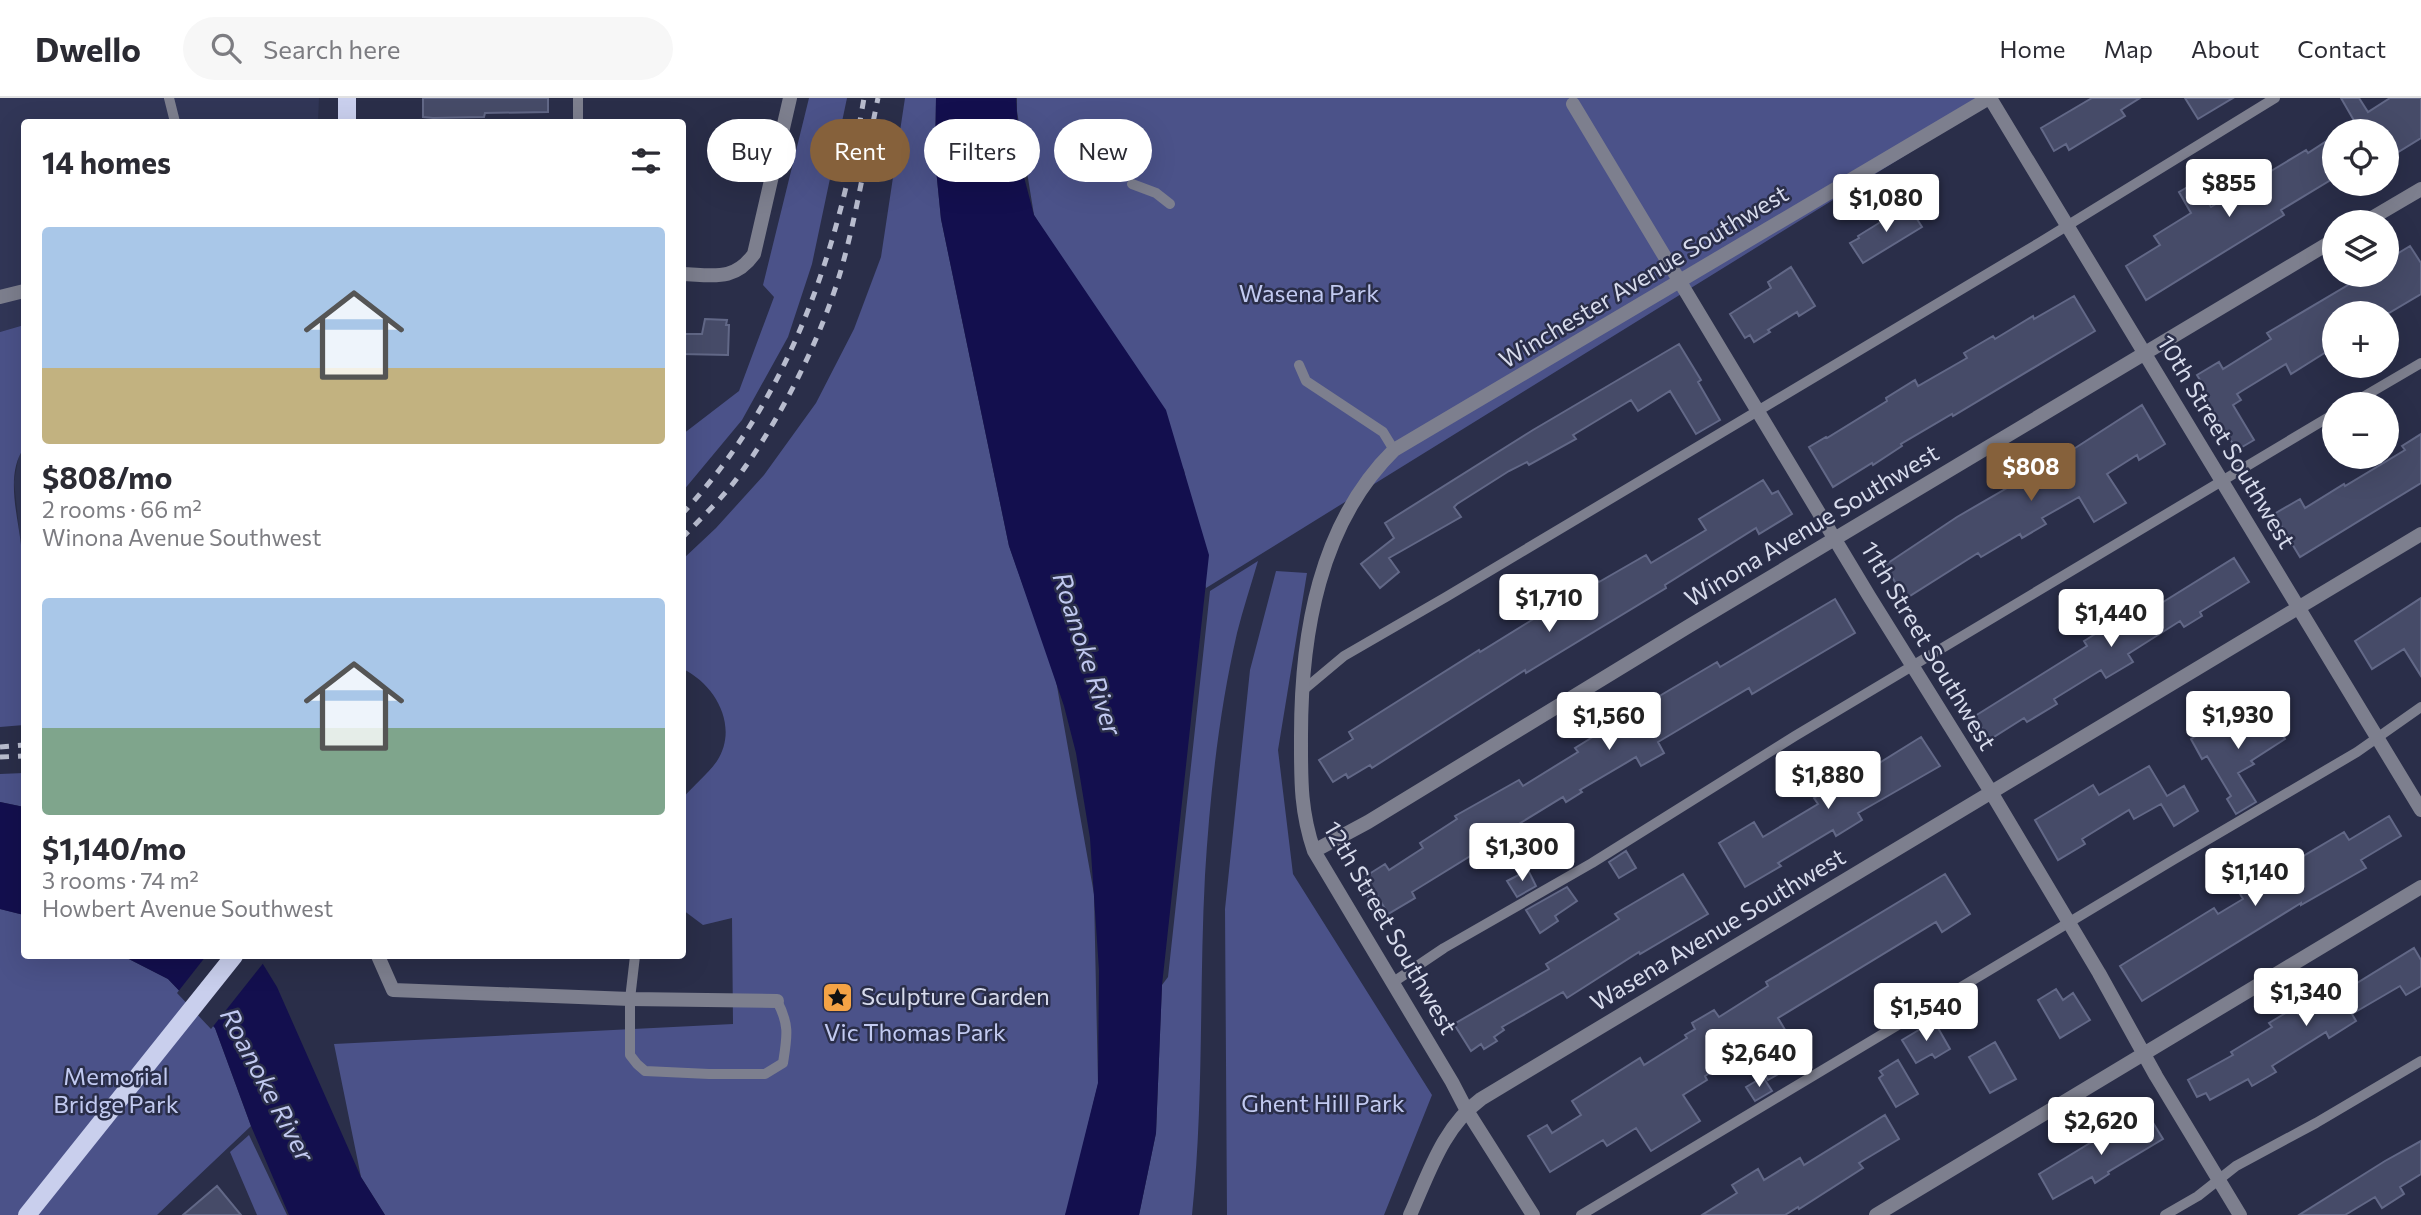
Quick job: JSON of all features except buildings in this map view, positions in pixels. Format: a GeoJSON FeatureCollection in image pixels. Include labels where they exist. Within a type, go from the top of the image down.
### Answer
{"type":"FeatureCollection","features":[{"type":"Feature","properties":{"kind":"main road"},"geometry":{"type":"LineString","coordinates":[[346,119],[347,98]]}},
{"type":"Feature","properties":{"kind":"main road"},"geometry":{"type":"LineString","coordinates":[[27,1215],[232,959]]}},
{"type":"Feature","properties":{"kind":"street"},"geometry":{"type":"LineString","coordinates":[[686,274],[723,275],[739,271],[754,254],[790,98]]}},
{"type":"Feature","properties":{"kind":"street","name":"10th Street Southwest"},"geometry":{"type":"LineString","coordinates":[[1990,98],[2421,810]]}},
{"type":"Feature","properties":{"kind":"street","name":"Winchester Avenue Southwest"},"geometry":{"type":"LineString","coordinates":[[1394,450],[1990,98]]}},
{"type":"Feature","properties":{"kind":"street","name":"11th Street Southwest"},"geometry":{"type":"LineString","coordinates":[[1573,104],[1991,792],[2240,1215]]}},
{"type":"Feature","properties":{"kind":"street"},"geometry":{"type":"LineString","coordinates":[[2385,210],[2421,189]]}},
{"type":"Feature","properties":{"kind":"street","name":"Winona Avenue Southwest"},"geometry":{"type":"LineString","coordinates":[[1314,851],[1368,822],[2322,247]]}},
{"type":"Feature","properties":{"kind":"street"},"geometry":{"type":"LineString","coordinates":[[0,297],[21,292]]}},
{"type":"Feature","properties":{"kind":"street","name":"12th Street Southwest"},"geometry":{"type":"LineString","coordinates":[[1394,450],[1379,465],[1345,515],[1310,615],[1301,692],[1302,800],[1305,824],[1314,851],[1466,1110],[1533,1215]]}},
{"type":"Feature","properties":{"kind":"street","name":"Wasena Avenue Southwest"},"geometry":{"type":"LineString","coordinates":[[1410,1215],[1446,1135],[1466,1110],[1481,1099],[2421,534]]}},
{"type":"Feature","properties":{"kind":"street"},"geometry":{"type":"LineString","coordinates":[[1876,1215],[2421,887]]}},
{"type":"Feature","properties":{"kind":"street"},"geometry":{"type":"LineString","coordinates":[[379,959],[393,990],[630,999],[777,1001]]}},
{"type":"Feature","properties":{"kind":"lane"},"geometry":{"type":"LineString","coordinates":[[169,98],[174,119]]}},
{"type":"Feature","properties":{"kind":"lane"},"geometry":{"type":"LineString","coordinates":[[578,98],[578,119]]}},
{"type":"Feature","properties":{"kind":"lane"},"geometry":{"type":"LineString","coordinates":[[1301,692],[1344,656],[1363,644],[1458,590],[2275,98]]}},
{"type":"Feature","properties":{"kind":"lane"},"geometry":{"type":"LineString","coordinates":[[1132,184],[1156,193],[1170,204]]}},
{"type":"Feature","properties":{"kind":"lane"},"geometry":{"type":"LineString","coordinates":[[2371,392],[2421,363]]}},
{"type":"Feature","properties":{"kind":"lane"},"geometry":{"type":"LineString","coordinates":[[1299,365],[1306,381],[1383,432],[1394,450]]}},
{"type":"Feature","properties":{"kind":"lane"},"geometry":{"type":"LineString","coordinates":[[1392,982],[1444,948],[1592,863],[1741,769],[2322,421]]}},
{"type":"Feature","properties":{"kind":"lane"},"geometry":{"type":"LineString","coordinates":[[1581,1215],[2357,752],[2421,707]]}},
{"type":"Feature","properties":{"kind":"lane"},"geometry":{"type":"LineString","coordinates":[[635,959],[630,999],[630,1055],[645,1071],[765,1074],[783,1063],[786,1017],[777,1001]]}},
{"type":"Feature","properties":{"kind":"lane"},"geometry":{"type":"LineString","coordinates":[[2165,1215],[2198,1196],[2236,1166],[2327,1117],[2421,1061]]}},
{"type":"Feature","properties":{"kind":"shaded area"},"geometry":{"type":"Polygon","coordinates":[[[0,98],[319,98],[318,119],[21,119],[21,326],[0,332],[0,98]]]}},
{"type":"Feature","properties":{"kind":"shaded area"},"geometry":{"type":"Polygon","coordinates":[[[21,452],[21,546],[14,482],[21,452]]]}},
{"type":"Feature","properties":{"kind":"green space"},"geometry":{"type":"Polygon","coordinates":[[[809,98],[847,98],[843,119],[810,119],[810,182],[829,182],[812,264],[788,337],[742,420],[686,487],[686,432],[739,391],[774,297],[763,285],[788,182],[796,182],[796,151],[809,98]]]}},
{"type":"Feature","properties":{"kind":"green space","name":"Vic Thomas Park"},"geometry":{"type":"Polygon","coordinates":[[[905,98],[936,98],[936,119],[924,119],[924,182],[937,182],[941,219],[1009,546],[1055,675],[1094,894],[1098,1084],[1065,1215],[385,1215],[361,1177],[334,1044],[733,1024],[732,918],[703,925],[686,912],[686,795],[717,761],[726,735],[721,708],[714,696],[705,685],[686,671],[686,556],[716,528],[764,475],[816,403],[854,329],[881,257],[892,182],[910,182],[910,119],[902,119],[905,98]]]}},
{"type":"Feature","properties":{"kind":"green space","name":"Wasena Park"},"geometry":{"type":"Polygon","coordinates":[[[1017,98],[1998,98],[1206,588],[1184,470],[1034,215],[1029,182],[1040,182],[1040,119],[1018,119],[1017,98]]]}},
{"type":"Feature","properties":{"kind":"green space"},"geometry":{"type":"Polygon","coordinates":[[[21,326],[21,453],[14,482],[21,545],[21,725],[0,727],[0,332],[21,326]]]}},
{"type":"Feature","properties":{"kind":"green space"},"geometry":{"type":"Polygon","coordinates":[[[1258,561],[1239,624],[1231,663],[1213,784],[1205,875],[1200,1088],[1192,1215],[1139,1215],[1156,1133],[1162,985],[1168,977],[1210,591],[1258,561]]]}},
{"type":"Feature","properties":{"kind":"green space","name":"Ghent Hill Park"},"geometry":{"type":"Polygon","coordinates":[[[1276,571],[1307,573],[1278,750],[1293,874],[1432,1095],[1384,1215],[1227,1215],[1225,909],[1250,670],[1276,571]]]}},
{"type":"Feature","properties":{"kind":"green space"},"geometry":{"type":"Polygon","coordinates":[[[21,773],[21,806],[0,802],[0,774],[21,773]]]}},
{"type":"Feature","properties":{"kind":"green space","name":"Memorial Bridge Park"},"geometry":{"type":"Polygon","coordinates":[[[0,909],[21,914],[21,959],[129,959],[168,979],[215,1028],[251,1126],[157,1215],[0,1215],[0,909]]]}},
{"type":"Feature","properties":{"kind":"green space"},"geometry":{"type":"Polygon","coordinates":[[[249,1135],[287,1215],[257,1215],[230,1152],[249,1135]]]}},
{"type":"Feature","properties":{"kind":"water"},"geometry":{"type":"Polygon","coordinates":[[[936,98],[1016,98],[1017,119],[936,119],[936,98]]]}},
{"type":"Feature","properties":{"kind":"water","name":"Roanoke River"},"geometry":{"type":"Polygon","coordinates":[[[937,182],[1025,182],[1034,215],[1166,410],[1209,555],[1162,985],[1156,1133],[1139,1215],[1065,1215],[1098,1083],[1099,970],[1090,838],[1076,753],[1064,706],[1009,546],[941,219],[937,182]]]}},
{"type":"Feature","properties":{"kind":"water"},"geometry":{"type":"Polygon","coordinates":[[[0,802],[21,806],[21,914],[0,909],[0,802]]]}},
{"type":"Feature","properties":{"kind":"water","name":"Roanoke River"},"geometry":{"type":"Polygon","coordinates":[[[129,959],[260,959],[277,987],[361,1177],[385,1215],[289,1215],[251,1126],[215,1028],[168,979],[129,959]]]}},
{"type":"Feature","properties":{"kind":"pier"},"geometry":{"type":"Polygon","coordinates":[[[204,959],[265,961],[211,1029],[177,993],[204,959]]]}},
{"type":"Feature","properties":{"kind":"railway"},"geometry":{"type":"LineString","coordinates":[[686,509],[720,469],[753,421],[781,372],[804,320],[840,212],[864,98]]}},
{"type":"Feature","properties":{"kind":"railway"},"geometry":{"type":"LineString","coordinates":[[686,534],[722,497],[758,448],[787,400],[812,348],[833,295],[847,249],[878,98]]}},
{"type":"Feature","properties":{"kind":"railway"},"geometry":{"type":"LineString","coordinates":[[0,747],[21,745]]}},
{"type":"Feature","properties":{"kind":"railway"},"geometry":{"type":"LineString","coordinates":[[0,757],[21,756]]}},
{"type":"Feature","properties":{"kind":"place","name":"Sculpture Garden"},"geometry":{"type":"Point","coordinates":[838,997]}}]}
